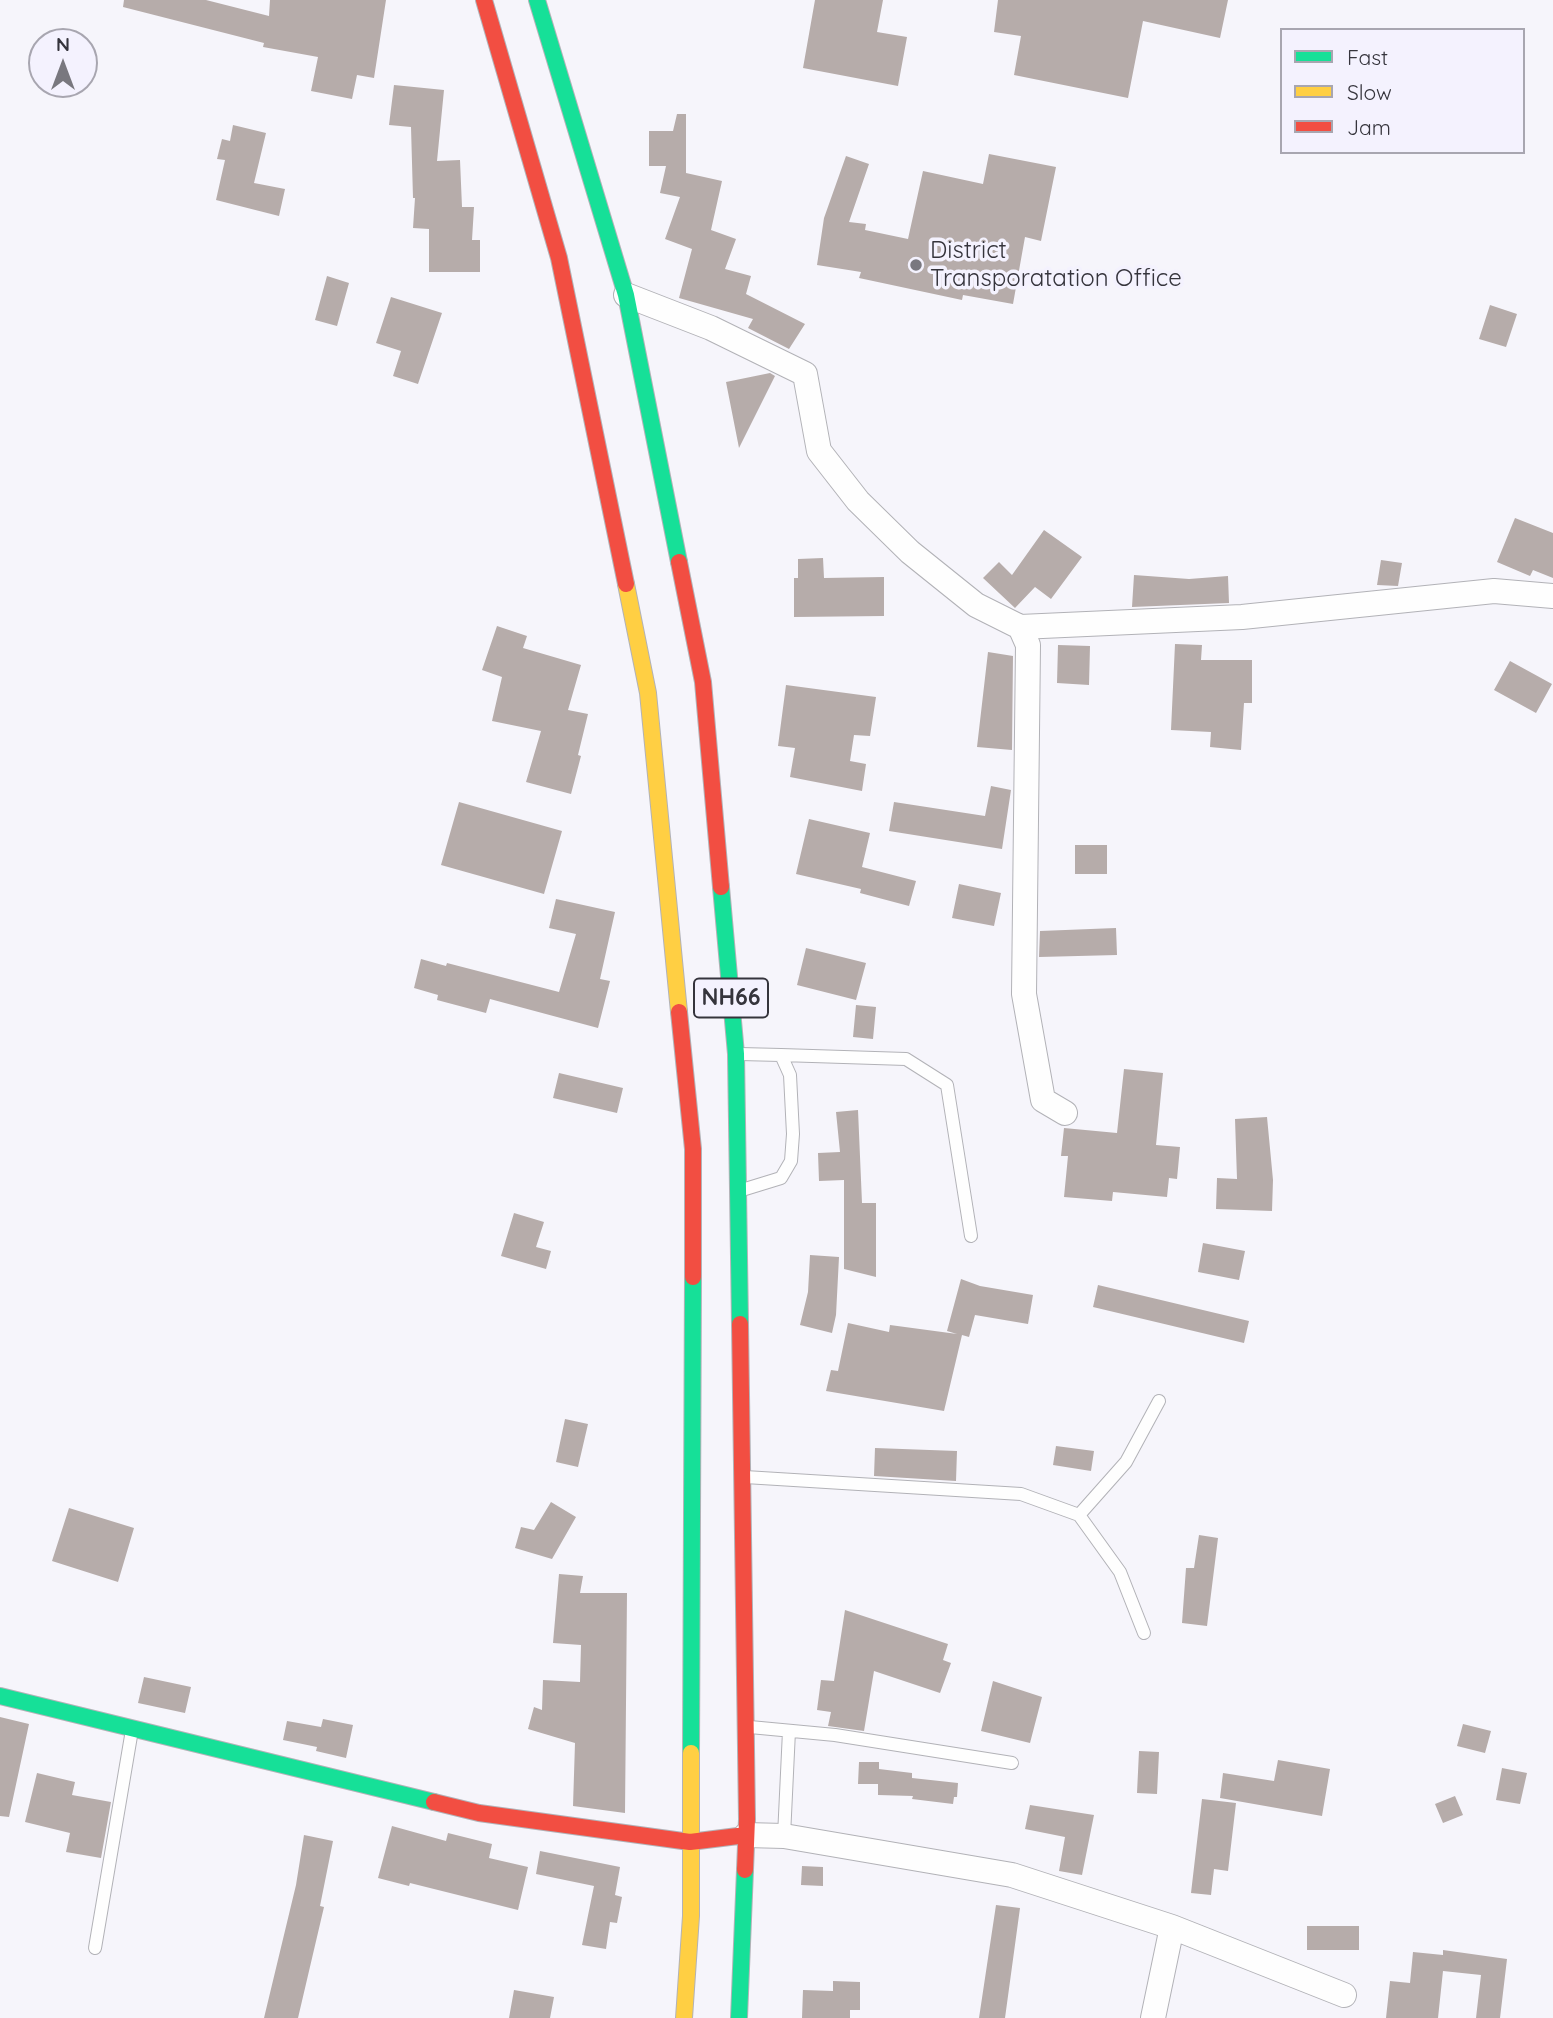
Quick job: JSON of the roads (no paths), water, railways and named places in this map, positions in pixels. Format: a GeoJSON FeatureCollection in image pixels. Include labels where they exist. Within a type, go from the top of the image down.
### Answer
{"type":"FeatureCollection","features":[{"type":"Feature","properties":{"kind":"main road","name":"NH66"},"geometry":{"type":"LineString","coordinates":[[484,0],[559,258],[648,693],[692,1149],[691,1916],[684,2018]]}},
{"type":"Feature","properties":{"kind":"main road","name":"NH66"},"geometry":{"type":"LineString","coordinates":[[537,0],[626,295],[703,682],[736,1054],[745,1477],[746,1727],[746,1835],[739,2018]]}},
{"type":"Feature","properties":{"kind":"main road"},"geometry":{"type":"LineString","coordinates":[[0,1696],[479,1813],[690,1842],[746,1835]]}},
{"type":"Feature","properties":{"kind":"street"},"geometry":{"type":"LineString","coordinates":[[626,295],[711,328],[805,374],[819,451],[858,501],[910,552],[976,605],[1020,627],[1242,617],[1494,591],[1553,596]]}},
{"type":"Feature","properties":{"kind":"street"},"geometry":{"type":"LineString","coordinates":[[1020,627],[1028,645],[1024,995],[1043,1100],[1065,1113]]}},
{"type":"Feature","properties":{"kind":"street"},"geometry":{"type":"LineString","coordinates":[[746,1835],[784,1836],[1012,1875],[1172,1927],[1344,1995]]}},
{"type":"Feature","properties":{"kind":"street"},"geometry":{"type":"LineString","coordinates":[[1158,2018],[1153,2018],[1172,1927]]}},
{"type":"Feature","properties":{"kind":"lane"},"geometry":{"type":"LineString","coordinates":[[736,1054],[906,1059],[947,1086],[971,1236]]}},
{"type":"Feature","properties":{"kind":"lane"},"geometry":{"type":"LineString","coordinates":[[739,1191],[781,1178],[791,1161],[790,1075],[781,1055]]}},
{"type":"Feature","properties":{"kind":"lane"},"geometry":{"type":"LineString","coordinates":[[1079,1515],[1126,1462],[1159,1401]]}},
{"type":"Feature","properties":{"kind":"lane"},"geometry":{"type":"LineString","coordinates":[[745,1477],[1021,1494],[1079,1515],[1120,1572],[1144,1633]]}},
{"type":"Feature","properties":{"kind":"lane"},"geometry":{"type":"LineString","coordinates":[[746,1727],[835,1735],[1012,1763]]}},
{"type":"Feature","properties":{"kind":"lane"},"geometry":{"type":"LineString","coordinates":[[95,1948],[132,1729]]}},
{"type":"Feature","properties":{"kind":"lane"},"geometry":{"type":"LineString","coordinates":[[784,1836],[789,1731]]}},
{"type":"Feature","properties":{"kind":"place","name":"District Transporatation Office"},"geometry":{"type":"Point","coordinates":[916,265]}}]}
